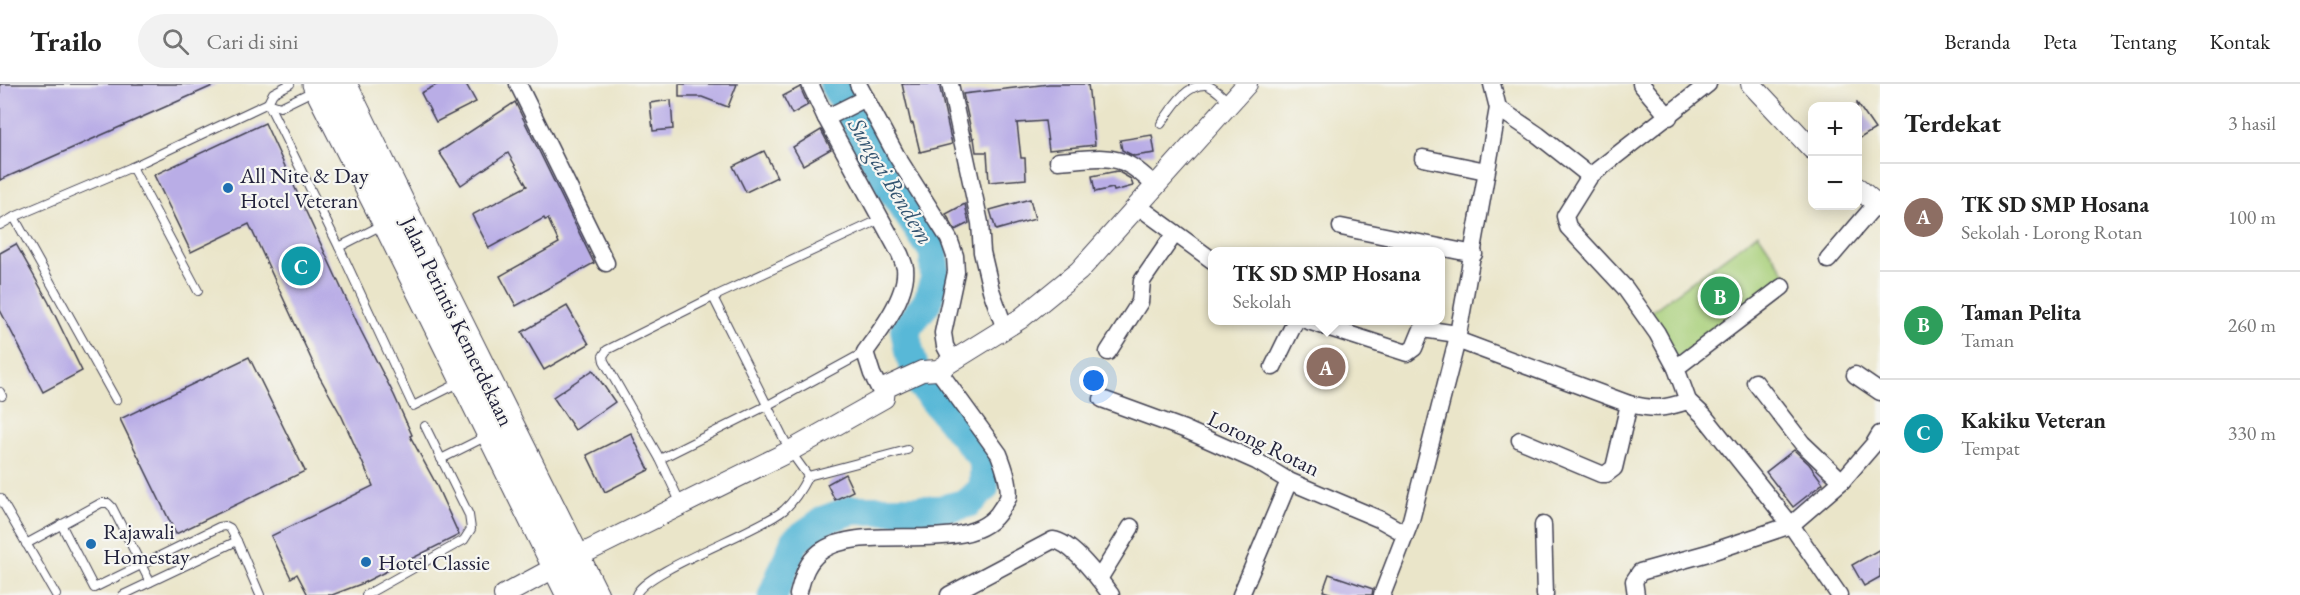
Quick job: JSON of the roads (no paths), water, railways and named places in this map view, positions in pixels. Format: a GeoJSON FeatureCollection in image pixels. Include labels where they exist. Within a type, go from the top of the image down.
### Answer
{"type":"FeatureCollection","features":[{"type":"Feature","properties":{"kind":"highway"},"geometry":{"type":"LineString","coordinates":[[325,85],[386,222],[464,380],[491,434],[563,564],[570,595]]}},
{"type":"Feature","properties":{"kind":"highway","name":"Jalan Perintis Kemerdekaan"},"geometry":{"type":"LineString","coordinates":[[325,85],[445,294],[563,564]]}},
{"type":"Feature","properties":{"kind":"highway"},"geometry":{"type":"LineString","coordinates":[[563,564],[595,595]]}},
{"type":"Feature","properties":{"kind":"street"},"geometry":{"type":"LineString","coordinates":[[518,84],[606,263]]}},
{"type":"Feature","properties":{"kind":"street"},"geometry":{"type":"LineString","coordinates":[[810,84],[830,116],[900,254],[905,269],[901,291],[886,323],[865,352],[872,374],[884,393]]}},
{"type":"Feature","properties":{"kind":"street"},"geometry":{"type":"LineString","coordinates":[[950,84],[981,223],[982,252],[1005,329]]}},
{"type":"Feature","properties":{"kind":"street"},"geometry":{"type":"LineString","coordinates":[[504,595],[790,452],[884,393],[938,367],[1020,319],[1079,271],[1247,84]]}},
{"type":"Feature","properties":{"kind":"street"},"geometry":{"type":"LineString","coordinates":[[1382,595],[1404,533],[1411,520],[1457,337],[1474,254],[1498,108],[1492,84]]}},
{"type":"Feature","properties":{"kind":"street"},"geometry":{"type":"LineString","coordinates":[[1641,84],[1669,117]]}},
{"type":"Feature","properties":{"kind":"street"},"geometry":{"type":"LineString","coordinates":[[1708,84],[1669,117],[1590,176],[1565,216],[1568,227],[1625,288],[1657,333],[1676,368],[1688,401],[1704,416],[1791,525],[1839,595]]}},
{"type":"Feature","properties":{"kind":"street"},"geometry":{"type":"LineString","coordinates":[[1751,84],[1808,145]]}},
{"type":"Feature","properties":{"kind":"street"},"geometry":{"type":"LineString","coordinates":[[830,116],[861,95],[949,239],[955,256],[956,272],[943,333],[945,346],[938,367]]}},
{"type":"Feature","properties":{"kind":"street"},"geometry":{"type":"LineString","coordinates":[[1498,108],[1538,135],[1590,176]]}},
{"type":"Feature","properties":{"kind":"street"},"geometry":{"type":"LineString","coordinates":[[1423,158],[1486,171]]}},
{"type":"Feature","properties":{"kind":"street"},"geometry":{"type":"LineString","coordinates":[[1058,161],[1112,159],[1122,161],[1156,186]]}},
{"type":"Feature","properties":{"kind":"street"},"geometry":{"type":"LineString","coordinates":[[1828,260],[1878,205],[1862,192]]}},
{"type":"Feature","properties":{"kind":"street"},"geometry":{"type":"LineString","coordinates":[[1138,206],[1208,257]]}},
{"type":"Feature","properties":{"kind":"street"},"geometry":{"type":"LineString","coordinates":[[1341,227],[1440,247]]}},
{"type":"Feature","properties":{"kind":"street"},"geometry":{"type":"LineString","coordinates":[[1108,352],[1140,302],[1142,281],[1175,233]]}},
{"type":"Feature","properties":{"kind":"street"},"geometry":{"type":"LineString","coordinates":[[1445,248],[1474,254]]}},
{"type":"Feature","properties":{"kind":"street"},"geometry":{"type":"LineString","coordinates":[[1676,368],[1782,287]]}},
{"type":"Feature","properties":{"kind":"street"},"geometry":{"type":"LineString","coordinates":[[1273,368],[1294,325]]}},
{"type":"Feature","properties":{"kind":"street"},"geometry":{"type":"LineString","coordinates":[[1318,325],[1407,353],[1414,348],[1423,329],[1457,337],[1629,404],[1664,409],[1688,401]]}},
{"type":"Feature","properties":{"kind":"street"},"geometry":{"type":"LineString","coordinates":[[798,595],[807,564],[821,551],[831,546],[858,539],[949,535],[977,530],[995,519],[1009,496],[1005,466],[938,367]]}},
{"type":"Feature","properties":{"kind":"street"},"geometry":{"type":"LineString","coordinates":[[1855,375],[1880,392]]}},
{"type":"Feature","properties":{"kind":"street"},"geometry":{"type":"LineString","coordinates":[[1755,382],[1802,442],[1842,481]]}},
{"type":"Feature","properties":{"kind":"street","name":"Lorong Rotan"},"geometry":{"type":"LineString","coordinates":[[1102,399],[1184,429],[1256,461],[1289,481],[1379,519],[1404,533]]}},
{"type":"Feature","properties":{"kind":"street"},"geometry":{"type":"LineString","coordinates":[[1521,440],[1601,474],[1606,474],[1614,468],[1629,404]]}},
{"type":"Feature","properties":{"kind":"street"},"geometry":{"type":"LineString","coordinates":[[1636,595],[1634,580],[1640,572],[1791,525],[1842,481],[1878,442]]}},
{"type":"Feature","properties":{"kind":"street"},"geometry":{"type":"LineString","coordinates":[[1240,595],[1289,481]]}},
{"type":"Feature","properties":{"kind":"street"},"geometry":{"type":"LineString","coordinates":[[1542,525],[1545,595]]}},
{"type":"Feature","properties":{"kind":"street"},"geometry":{"type":"LineString","coordinates":[[1100,579],[1131,527]]}},
{"type":"Feature","properties":{"kind":"street"},"geometry":{"type":"LineString","coordinates":[[949,595],[1053,540],[1066,544],[1100,579],[1111,595]]}},
{"type":"Feature","properties":{"kind":"lane"},"geometry":{"type":"LineString","coordinates":[[0,225],[132,167],[268,103],[273,93],[290,84]]}},
{"type":"Feature","properties":{"kind":"lane"},"geometry":{"type":"LineString","coordinates":[[1161,124],[1188,88],[1195,84],[1206,84],[1230,103]]}},
{"type":"Feature","properties":{"kind":"lane"},"geometry":{"type":"LineString","coordinates":[[268,103],[280,107],[325,85]]}},
{"type":"Feature","properties":{"kind":"lane"},"geometry":{"type":"LineString","coordinates":[[268,103],[339,247],[413,406],[464,380]]}},
{"type":"Feature","properties":{"kind":"lane"},"geometry":{"type":"LineString","coordinates":[[132,167],[198,291]]}},
{"type":"Feature","properties":{"kind":"lane"},"geometry":{"type":"LineString","coordinates":[[14,218],[116,400]]}},
{"type":"Feature","properties":{"kind":"lane"},"geometry":{"type":"LineString","coordinates":[[681,505],[660,459],[604,361],[603,356],[607,350],[713,297],[881,219]]}},
{"type":"Feature","properties":{"kind":"lane"},"geometry":{"type":"LineString","coordinates":[[339,247],[386,222]]}},
{"type":"Feature","properties":{"kind":"lane"},"geometry":{"type":"LineString","coordinates":[[713,297],[790,452],[808,476]]}},
{"type":"Feature","properties":{"kind":"lane"},"geometry":{"type":"LineString","coordinates":[[660,459],[768,405],[865,352]]}},
{"type":"Feature","properties":{"kind":"lane"},"geometry":{"type":"LineString","coordinates":[[366,595],[464,540],[471,529],[469,515],[425,426]]}},
{"type":"Feature","properties":{"kind":"lane"},"geometry":{"type":"LineString","coordinates":[[441,459],[491,434]]}},
{"type":"Feature","properties":{"kind":"lane"},"geometry":{"type":"LineString","coordinates":[[636,595],[642,586],[670,569],[758,526],[784,510],[799,493],[808,476],[907,450]]}},
{"type":"Feature","properties":{"kind":"lane"},"geometry":{"type":"LineString","coordinates":[[0,498],[56,595]]}},
{"type":"Feature","properties":{"kind":"lane"},"geometry":{"type":"LineString","coordinates":[[26,544],[101,503],[108,503],[150,582]]}},
{"type":"Feature","properties":{"kind":"lane"},"geometry":{"type":"LineString","coordinates":[[61,524],[96,591],[141,566],[219,527],[226,526],[230,528],[237,541],[261,595]]}},
{"type":"Feature","properties":{"kind":"lane"},"geometry":{"type":"LineString","coordinates":[[123,595],[237,541]]}},
{"type":"Feature","properties":{"kind":"waterway","name":"Sungai Bendem"},"geometry":{"type":"LineString","coordinates":[[773,595],[795,541],[825,520],[852,510],[940,510],[968,503],[984,488],[984,460],[918,381],[909,351],[905,329],[928,301],[935,279],[934,252],[889,186],[834,84]]}},
{"type":"Feature","properties":{"kind":"place","name":"All Nite & Day Hotel Veteran"},"geometry":{"type":"Point","coordinates":[228,188]}},
{"type":"Feature","properties":{"kind":"place","name":"Kakiku Veteran"},"geometry":{"type":"Point","coordinates":[301,266]}},
{"type":"Feature","properties":{"kind":"place","name":"Taman Pelita"},"geometry":{"type":"Point","coordinates":[1720,296]}},
{"type":"Feature","properties":{"kind":"place","name":"TK SD SMP Hosana"},"geometry":{"type":"Point","coordinates":[1326,367]}},
{"type":"Feature","properties":{"kind":"place","name":"Rajawali Homestay"},"geometry":{"type":"Point","coordinates":[91,544]}},
{"type":"Feature","properties":{"kind":"place","name":"Hotel Classie"},"geometry":{"type":"Point","coordinates":[366,562]}}]}
